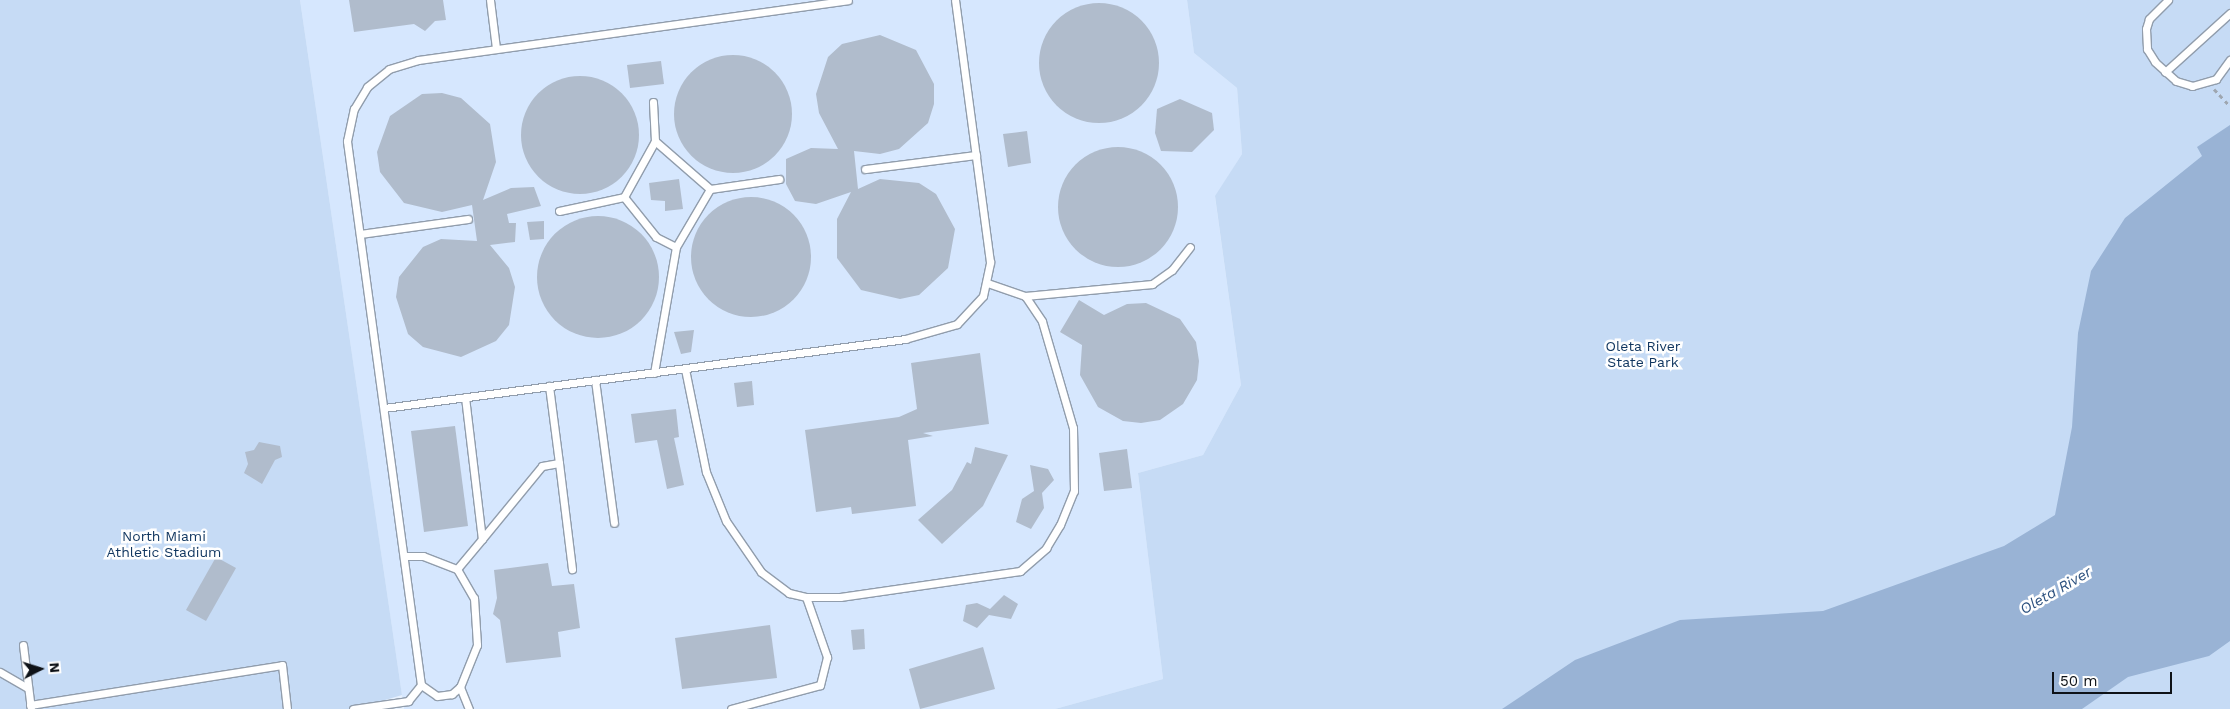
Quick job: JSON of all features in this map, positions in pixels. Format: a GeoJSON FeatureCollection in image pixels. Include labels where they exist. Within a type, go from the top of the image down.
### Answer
{"type":"FeatureCollection","features":[{"type":"Feature","properties":{"kind":"lane"},"geometry":{"type":"LineString","coordinates":[[490,0],[496,48]]}},
{"type":"Feature","properties":{"kind":"lane"},"geometry":{"type":"LineString","coordinates":[[353,709],[408,701],[421,685],[347,141],[354,109],[367,87],[389,69],[418,60],[785,4],[848,0]]}},
{"type":"Feature","properties":{"kind":"lane"},"geometry":{"type":"LineString","coordinates":[[384,408],[684,369],[936,332],[957,324],[976,306],[988,283],[990,262],[954,0]]}},
{"type":"Feature","properties":{"kind":"lane"},"geometry":{"type":"LineString","coordinates":[[2168,0],[2149,19],[2145,40],[2151,56],[2165,72],[2184,84],[2209,83],[2230,60]]}},
{"type":"Feature","properties":{"kind":"lane"},"geometry":{"type":"LineString","coordinates":[[2165,72],[2230,13]]}},
{"type":"Feature","properties":{"kind":"lane"},"geometry":{"type":"LineString","coordinates":[[559,211],[624,197],[654,142],[653,102]]}},
{"type":"Feature","properties":{"kind":"lane"},"geometry":{"type":"LineString","coordinates":[[654,142],[710,189],[779,179]]}},
{"type":"Feature","properties":{"kind":"lane"},"geometry":{"type":"LineString","coordinates":[[865,169],[976,155]]}},
{"type":"Feature","properties":{"kind":"lane"},"geometry":{"type":"LineString","coordinates":[[654,373],[676,247],[710,189]]}},
{"type":"Feature","properties":{"kind":"lane"},"geometry":{"type":"LineString","coordinates":[[624,197],[656,237],[676,247]]}},
{"type":"Feature","properties":{"kind":"lane"},"geometry":{"type":"LineString","coordinates":[[360,234],[468,218]]}},
{"type":"Feature","properties":{"kind":"lane"},"geometry":{"type":"LineString","coordinates":[[988,283],[1026,296],[1152,284],[1172,270],[1190,247]]}},
{"type":"Feature","properties":{"kind":"lane"},"geometry":{"type":"LineString","coordinates":[[684,369],[706,472],[726,521],[762,572],[789,593],[806,598],[840,597],[1020,571],[1046,548],[1074,491],[1073,428],[1042,321],[1026,296]]}},
{"type":"Feature","properties":{"kind":"lane"},"geometry":{"type":"LineString","coordinates":[[595,380],[614,523]]}},
{"type":"Feature","properties":{"kind":"lane"},"geometry":{"type":"LineString","coordinates":[[549,386],[572,569]]}},
{"type":"Feature","properties":{"kind":"lane"},"geometry":{"type":"LineString","coordinates":[[465,397],[482,539]]}},
{"type":"Feature","properties":{"kind":"lane"},"geometry":{"type":"LineString","coordinates":[[457,569],[542,466],[559,463]]}},
{"type":"Feature","properties":{"kind":"lane"},"geometry":{"type":"LineString","coordinates":[[404,556],[423,556],[457,569],[474,598],[478,633],[475,656],[460,687],[452,694],[437,696],[421,685]]}},
{"type":"Feature","properties":{"kind":"lane"},"geometry":{"type":"LineString","coordinates":[[731,709],[820,685],[825,677],[827,657],[806,598]]}},
{"type":"Feature","properties":{"kind":"lane"},"geometry":{"type":"LineString","coordinates":[[23,645],[30,707],[282,665],[287,709]]}},
{"type":"Feature","properties":{"kind":"lane"},"geometry":{"type":"LineString","coordinates":[[0,672],[28,688]]}},
{"type":"Feature","properties":{"kind":"lane"},"geometry":{"type":"LineString","coordinates":[[460,687],[469,709]]}},
{"type":"Feature","properties":{"kind":"path"},"geometry":{"type":"LineString","coordinates":[[2209,83],[2230,106]]}},
{"type":"Feature","properties":{"kind":"shaded area"},"geometry":{"type":"Polygon","coordinates":[[[300,0],[1187,0],[1194,53],[1237,88],[1242,154],[1215,197],[1241,385],[1203,455],[1138,473],[1163,679],[1055,709],[404,709],[300,0]]]}},
{"type":"Feature","properties":{"kind":"green space","name":"North Miami Athletic Stadium"},"geometry":{"type":"Polygon","coordinates":[[[0,0],[300,0],[402,695],[355,709],[0,709],[0,0]]]}},
{"type":"Feature","properties":{"kind":"green space","name":"Oleta River State Park"},"geometry":{"type":"Polygon","coordinates":[[[1187,0],[2230,0],[2230,709],[1055,709],[1163,679],[1138,473],[1203,455],[1241,385],[1215,196],[1242,154],[1237,88],[1194,53],[1187,0]]]}},
{"type":"Feature","properties":{"kind":"water","name":"Oleta River"},"geometry":{"type":"Polygon","coordinates":[[[2230,125],[2230,641],[2209,656],[2128,677],[2082,709],[1502,709],[1575,660],[1680,620],[1823,611],[2004,546],[2055,515],[2072,427],[2078,333],[2091,271],[2125,218],[2202,156],[2197,147],[2230,125]]]}},
{"type":"Feature","properties":{"kind":"building"},"geometry":{"type":"Polygon","coordinates":[[[349,0],[443,0],[446,20],[435,21],[425,31],[414,24],[354,32],[349,0]]]}},
{"type":"Feature","properties":{"kind":"building"},"geometry":{"type":"Polygon","coordinates":[[[1099,3],[1111,4],[1122,8],[1132,13],[1141,21],[1149,30],[1154,40],[1158,51],[1158,75],[1154,86],[1149,96],[1141,105],[1132,113],[1122,118],[1111,122],[1099,123],[1087,122],[1076,118],[1066,113],[1057,105],[1049,96],[1044,86],[1040,75],[1039,63],[1040,51],[1044,40],[1049,30],[1057,21],[1066,13],[1076,8],[1087,4],[1099,3]]]}},
{"type":"Feature","properties":{"kind":"building"},"geometry":{"type":"Polygon","coordinates":[[[880,35],[916,50],[934,84],[934,104],[928,123],[899,149],[880,154],[854,151],[858,189],[880,179],[919,183],[936,194],[955,229],[948,268],[919,295],[900,299],[861,290],[837,258],[837,219],[851,192],[816,204],[795,201],[786,184],[786,159],[811,148],[838,149],[819,113],[816,94],[828,57],[842,44],[880,35]]]}},
{"type":"Feature","properties":{"kind":"building"},"geometry":{"type":"Polygon","coordinates":[[[733,55],[755,60],[766,65],[782,81],[787,92],[792,114],[787,136],[782,147],[766,163],[755,168],[733,173],[711,168],[700,163],[684,147],[679,136],[674,114],[679,92],[684,81],[700,65],[711,60],[733,55]]]}},
{"type":"Feature","properties":{"kind":"building"},"geometry":{"type":"Polygon","coordinates":[[[661,61],[664,84],[630,88],[627,65],[661,61]]]}},
{"type":"Feature","properties":{"kind":"building"},"geometry":{"type":"Polygon","coordinates":[[[580,76],[603,81],[622,93],[634,112],[639,135],[634,158],[622,177],[603,189],[580,194],[557,189],[538,177],[526,158],[521,135],[526,112],[538,93],[557,81],[580,76]]]}},
{"type":"Feature","properties":{"kind":"building"},"geometry":{"type":"Polygon","coordinates":[[[442,93],[461,98],[490,124],[496,162],[483,200],[511,188],[534,187],[541,206],[507,214],[509,223],[516,223],[515,242],[490,245],[509,268],[515,287],[509,325],[496,341],[461,357],[423,347],[408,334],[396,297],[399,277],[423,247],[441,239],[477,241],[472,205],[442,212],[404,203],[380,172],[377,152],[390,116],[422,94],[442,93]]]}},
{"type":"Feature","properties":{"kind":"building"},"geometry":{"type":"Polygon","coordinates":[[[1180,99],[1212,113],[1214,130],[1192,152],[1161,151],[1155,133],[1157,109],[1180,99]]]}},
{"type":"Feature","properties":{"kind":"building"},"geometry":{"type":"Polygon","coordinates":[[[1027,131],[1031,163],[1008,167],[1003,134],[1027,131]]]}},
{"type":"Feature","properties":{"kind":"building"},"geometry":{"type":"Polygon","coordinates":[[[1118,147],[1141,151],[1161,164],[1174,184],[1178,207],[1174,230],[1161,250],[1141,263],[1118,267],[1095,263],[1075,250],[1062,230],[1058,207],[1062,184],[1075,164],[1095,151],[1118,147]]]}},
{"type":"Feature","properties":{"kind":"building"},"geometry":{"type":"Polygon","coordinates":[[[679,179],[683,209],[665,211],[665,201],[651,200],[649,183],[679,179]]]}},
{"type":"Feature","properties":{"kind":"building"},"geometry":{"type":"Polygon","coordinates":[[[751,197],[763,198],[774,202],[784,207],[793,215],[801,224],[806,234],[810,245],[810,269],[806,280],[801,290],[793,299],[784,307],[774,312],[763,316],[751,317],[739,316],[728,312],[718,307],[709,299],[701,290],[696,280],[692,269],[691,257],[692,245],[696,234],[701,224],[709,215],[718,207],[728,202],[739,198],[751,197]]]}},
{"type":"Feature","properties":{"kind":"building"},"geometry":{"type":"Polygon","coordinates":[[[598,216],[610,217],[621,221],[632,226],[641,234],[649,243],[654,254],[658,265],[658,289],[654,300],[649,311],[641,320],[632,328],[621,333],[610,337],[598,338],[586,337],[575,333],[564,328],[555,320],[547,311],[542,300],[538,289],[537,277],[538,265],[542,254],[547,243],[555,234],[564,226],[575,221],[586,217],[598,216]]]}},
{"type":"Feature","properties":{"kind":"building"},"geometry":{"type":"Polygon","coordinates":[[[544,221],[544,239],[530,240],[527,222],[544,221]]]}},
{"type":"Feature","properties":{"kind":"building"},"geometry":{"type":"Polygon","coordinates":[[[1079,300],[1104,315],[1127,304],[1146,303],[1180,319],[1196,342],[1199,361],[1197,380],[1183,404],[1160,420],[1141,423],[1123,421],[1098,407],[1080,375],[1082,345],[1060,332],[1079,300]]]}},
{"type":"Feature","properties":{"kind":"building"},"geometry":{"type":"Polygon","coordinates":[[[694,330],[691,352],[681,354],[674,332],[694,330]]]}},
{"type":"Feature","properties":{"kind":"building"},"geometry":{"type":"Polygon","coordinates":[[[980,353],[989,424],[923,433],[933,436],[908,440],[916,506],[852,514],[851,507],[816,512],[805,430],[899,417],[917,409],[911,363],[980,353]]]}},
{"type":"Feature","properties":{"kind":"building"},"geometry":{"type":"Polygon","coordinates":[[[752,381],[754,405],[737,407],[734,383],[752,381]]]}},
{"type":"Feature","properties":{"kind":"building"},"geometry":{"type":"Polygon","coordinates":[[[676,409],[679,437],[674,438],[684,485],[667,489],[657,440],[635,443],[631,414],[676,409]]]}},
{"type":"Feature","properties":{"kind":"building"},"geometry":{"type":"Polygon","coordinates":[[[455,426],[468,526],[424,532],[411,431],[455,426]]]}},
{"type":"Feature","properties":{"kind":"building"},"geometry":{"type":"Polygon","coordinates":[[[259,442],[280,446],[282,457],[275,460],[262,484],[244,473],[248,464],[245,452],[254,450],[259,442]]]}},
{"type":"Feature","properties":{"kind":"building"},"geometry":{"type":"Polygon","coordinates":[[[975,447],[1008,455],[983,506],[942,544],[918,520],[952,490],[967,462],[971,464],[975,447]]]}},
{"type":"Feature","properties":{"kind":"building"},"geometry":{"type":"Polygon","coordinates":[[[1127,449],[1132,488],[1104,491],[1099,453],[1127,449]]]}},
{"type":"Feature","properties":{"kind":"building"},"geometry":{"type":"Polygon","coordinates":[[[1030,465],[1048,469],[1054,480],[1042,493],[1044,508],[1031,529],[1016,522],[1022,499],[1034,491],[1030,465]]]}},
{"type":"Feature","properties":{"kind":"building"},"geometry":{"type":"Polygon","coordinates":[[[216,557],[236,568],[206,621],[186,610],[216,557]]]}},
{"type":"Feature","properties":{"kind":"building"},"geometry":{"type":"Polygon","coordinates":[[[548,563],[552,586],[574,584],[580,628],[558,632],[561,657],[506,663],[500,620],[493,614],[497,598],[494,570],[548,563]]]}},
{"type":"Feature","properties":{"kind":"building"},"geometry":{"type":"Polygon","coordinates":[[[1004,595],[1018,604],[1011,619],[989,615],[977,628],[963,621],[966,605],[977,603],[990,609],[1004,595]]]}},
{"type":"Feature","properties":{"kind":"building"},"geometry":{"type":"Polygon","coordinates":[[[770,625],[777,678],[682,689],[675,638],[770,625]]]}},
{"type":"Feature","properties":{"kind":"building"},"geometry":{"type":"Polygon","coordinates":[[[864,629],[865,649],[853,650],[851,630],[864,629]]]}},
{"type":"Feature","properties":{"kind":"building"},"geometry":{"type":"Polygon","coordinates":[[[983,647],[995,689],[920,709],[909,669],[983,647]]]}}]}
